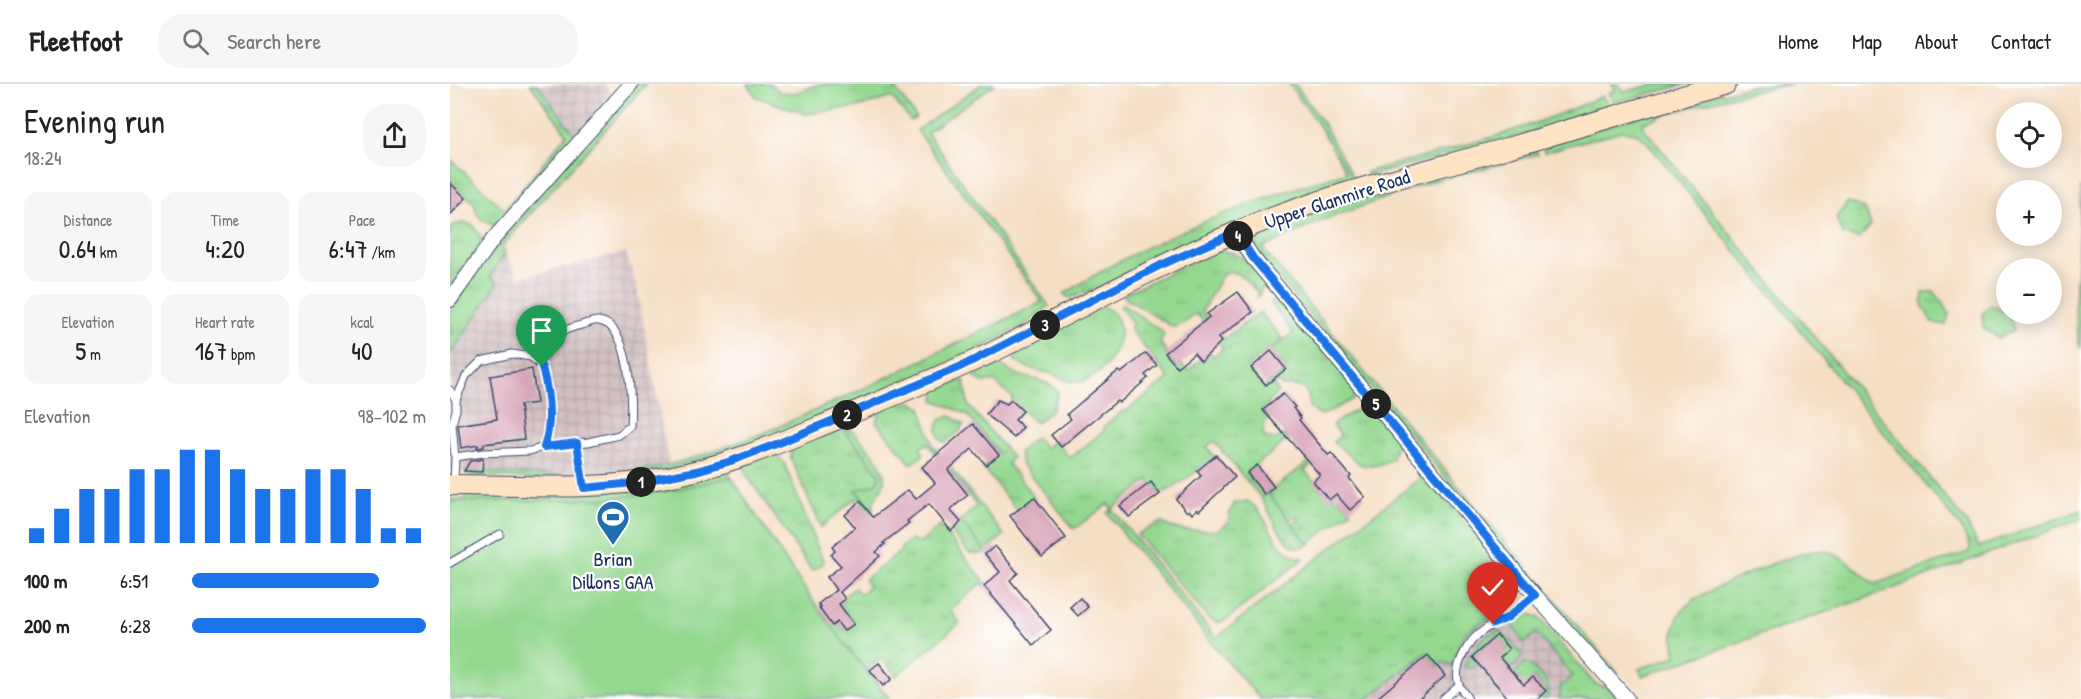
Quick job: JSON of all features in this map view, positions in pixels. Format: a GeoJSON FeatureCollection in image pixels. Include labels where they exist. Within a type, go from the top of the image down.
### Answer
{"type":"FeatureCollection","features":[{"type":"Feature","properties":{"kind":"main road","name":"Upper Glanmire Road"},"geometry":{"type":"LineString","coordinates":[[452,485],[584,488],[634,483],[688,473],[731,461],[916,386],[980,357],[1161,265],[1236,232],[1332,197],[1726,84]]}},
{"type":"Feature","properties":{"kind":"street"},"geometry":{"type":"LineString","coordinates":[[450,300],[494,238],[631,84]]}},
{"type":"Feature","properties":{"kind":"street"},"geometry":{"type":"LineString","coordinates":[[1236,232],[1253,258],[1535,595],[1627,699]]}},
{"type":"Feature","properties":{"kind":"lane"},"geometry":{"type":"LineString","coordinates":[[455,457],[530,451],[577,443],[619,435],[630,426],[632,403],[623,345],[612,327],[599,321],[574,326],[543,344],[531,357]]}},
{"type":"Feature","properties":{"kind":"lane"},"geometry":{"type":"LineString","coordinates":[[452,485],[455,457],[452,424],[456,400],[466,376],[481,361],[512,354],[531,357],[542,367],[550,416],[549,433],[544,447]]}},
{"type":"Feature","properties":{"kind":"lane"},"geometry":{"type":"LineString","coordinates":[[450,390],[456,400]]}},
{"type":"Feature","properties":{"kind":"lane"},"geometry":{"type":"LineString","coordinates":[[577,443],[584,488]]}},
{"type":"Feature","properties":{"kind":"lane"},"geometry":{"type":"LineString","coordinates":[[450,564],[500,534]]}},
{"type":"Feature","properties":{"kind":"lane"},"geometry":{"type":"LineString","coordinates":[[1443,699],[1458,685],[1462,656],[1474,637],[1507,618],[1535,595]]}},
{"type":"Feature","properties":{"kind":"lane"},"geometry":{"type":"LineString","coordinates":[[1458,685],[1468,699]]}},
{"type":"Feature","properties":{"kind":"shaded area"},"geometry":{"type":"Polygon","coordinates":[[[537,84],[605,84],[612,94],[576,136],[537,84]]]}},
{"type":"Feature","properties":{"kind":"shaded area"},"geometry":{"type":"Polygon","coordinates":[[[501,243],[518,278],[626,252],[637,288],[669,465],[575,477],[450,470],[450,315],[501,243]]]}},
{"type":"Feature","properties":{"kind":"shaded area"},"geometry":{"type":"Polygon","coordinates":[[[1511,586],[1512,603],[1508,609],[1516,618],[1529,614],[1538,617],[1605,695],[1601,699],[1367,699],[1511,586]]]}},
{"type":"Feature","properties":{"kind":"green space"},"geometry":{"type":"Polygon","coordinates":[[[530,84],[537,84],[576,136],[503,222],[495,226],[481,218],[475,209],[475,204],[450,181],[450,159],[505,210],[567,134],[530,84]]]}},
{"type":"Feature","properties":{"kind":"green space"},"geometry":{"type":"Polygon","coordinates":[[[635,84],[646,84],[502,246],[505,253],[490,277],[498,283],[450,355],[450,310],[479,265],[635,84]]]}},
{"type":"Feature","properties":{"kind":"green space"},"geometry":{"type":"Polygon","coordinates":[[[748,84],[771,84],[780,92],[795,93],[819,84],[892,84],[916,117],[911,121],[892,97],[864,106],[806,114],[756,97],[748,84]]]}},
{"type":"Feature","properties":{"kind":"green space"},"geometry":{"type":"Polygon","coordinates":[[[982,84],[995,84],[927,132],[1049,306],[1026,324],[978,350],[770,439],[667,470],[583,481],[470,476],[464,471],[575,477],[669,465],[771,430],[861,390],[1042,302],[917,130],[982,84]]]}},
{"type":"Feature","properties":{"kind":"green space"},"geometry":{"type":"Polygon","coordinates":[[[1289,84],[1295,84],[1324,125],[1356,182],[1104,286],[1069,298],[1064,294],[1131,255],[1166,238],[1237,209],[1347,172],[1320,127],[1289,84]]]}},
{"type":"Feature","properties":{"kind":"green space"},"geometry":{"type":"Polygon","coordinates":[[[1612,84],[1618,84],[1624,92],[1655,84],[1687,84],[1615,103],[1608,93],[1615,89],[1612,84]]]}},
{"type":"Feature","properties":{"kind":"green space"},"geometry":{"type":"Polygon","coordinates":[[[1792,84],[1737,95],[1666,114],[1642,126],[1966,522],[1979,547],[2081,510],[2081,519],[1892,589],[1642,676],[1639,669],[1676,656],[1675,625],[1681,612],[1689,603],[1757,570],[1799,555],[1825,551],[1845,560],[1874,584],[1969,552],[1970,546],[1961,528],[1646,141],[1636,133],[1622,131],[1544,152],[1542,146],[1665,108],[1754,85],[1792,84]]]}},
{"type":"Feature","properties":{"kind":"green space"},"geometry":{"type":"Polygon","coordinates":[[[1602,96],[1609,105],[1528,133],[1368,176],[1366,172],[1515,130],[1602,96]]]}},
{"type":"Feature","properties":{"kind":"green space"},"geometry":{"type":"Polygon","coordinates":[[[1535,147],[1538,154],[1427,183],[1321,221],[1262,248],[1482,515],[1618,673],[1610,674],[1256,251],[1258,236],[1278,223],[1535,147]]]}},
{"type":"Feature","properties":{"kind":"green space"},"geometry":{"type":"Polygon","coordinates":[[[2081,187],[2081,348],[2075,306],[2081,187]]]}},
{"type":"Feature","properties":{"kind":"green space"},"geometry":{"type":"Polygon","coordinates":[[[1848,202],[1865,209],[1871,225],[1859,239],[1843,234],[1836,218],[1848,202]]]}},
{"type":"Feature","properties":{"kind":"green space"},"geometry":{"type":"Polygon","coordinates":[[[463,223],[473,225],[483,241],[450,289],[450,229],[454,225],[463,223]]]}},
{"type":"Feature","properties":{"kind":"green space"},"geometry":{"type":"Polygon","coordinates":[[[1215,251],[1233,253],[1245,260],[1265,284],[1257,298],[1258,293],[1242,276],[1227,272],[1222,275],[1202,311],[1224,339],[1260,312],[1283,339],[1247,367],[1264,388],[1287,370],[1271,351],[1293,333],[1271,302],[1280,300],[1351,384],[1355,393],[1353,399],[1319,415],[1309,407],[1308,396],[1304,389],[1284,386],[1277,382],[1273,385],[1278,392],[1262,411],[1269,419],[1264,424],[1263,434],[1266,438],[1275,439],[1285,434],[1288,439],[1247,473],[1265,495],[1261,498],[1214,441],[1207,447],[1215,458],[1176,486],[1160,494],[1149,480],[1112,509],[1108,504],[1074,529],[1022,465],[1019,452],[1036,437],[1045,448],[1055,441],[1070,458],[1105,430],[1103,427],[1169,378],[1129,328],[1133,324],[1120,307],[1123,305],[1161,331],[1164,335],[1160,342],[1167,352],[1165,354],[1176,367],[1181,364],[1188,371],[1199,361],[1205,360],[1210,352],[1214,356],[1223,348],[1197,314],[1179,326],[1173,327],[1125,298],[1124,294],[1215,251]]]}},
{"type":"Feature","properties":{"kind":"green space"},"geometry":{"type":"Polygon","coordinates":[[[1934,291],[1949,313],[1946,325],[1932,323],[1922,304],[1923,293],[1934,291]]]}},
{"type":"Feature","properties":{"kind":"green space"},"geometry":{"type":"Polygon","coordinates":[[[1991,305],[1996,307],[1996,324],[2012,324],[2014,330],[1998,338],[1983,327],[1982,314],[1991,305]]]}},
{"type":"Feature","properties":{"kind":"green space"},"geometry":{"type":"Polygon","coordinates":[[[1102,306],[1114,314],[1119,323],[1120,333],[1113,355],[1098,373],[1079,382],[1070,381],[1026,367],[1014,360],[1018,354],[1013,349],[1102,306]]]}},
{"type":"Feature","properties":{"kind":"green space"},"geometry":{"type":"Polygon","coordinates":[[[990,363],[993,366],[1003,366],[1017,374],[1053,387],[1058,392],[1052,410],[1036,423],[994,381],[983,382],[973,376],[990,363]]]}},
{"type":"Feature","properties":{"kind":"green space"},"geometry":{"type":"Polygon","coordinates":[[[964,380],[968,405],[1013,458],[1007,463],[1034,497],[1017,510],[983,468],[999,454],[967,414],[934,400],[936,389],[964,380]]]}},
{"type":"Feature","properties":{"kind":"green space"},"geometry":{"type":"Polygon","coordinates":[[[901,400],[903,404],[912,402],[921,407],[932,444],[1004,535],[985,551],[960,521],[977,506],[927,443],[920,449],[924,454],[911,464],[876,422],[880,413],[878,409],[901,400]]]}},
{"type":"Feature","properties":{"kind":"green space"},"geometry":{"type":"Polygon","coordinates":[[[1362,406],[1372,409],[1400,442],[1395,447],[1392,459],[1381,464],[1365,466],[1360,464],[1333,442],[1341,435],[1332,425],[1362,406]]]}},
{"type":"Feature","properties":{"kind":"green space"},"geometry":{"type":"Polygon","coordinates":[[[950,416],[964,424],[961,430],[946,442],[941,441],[937,426],[940,420],[950,416]]]}},
{"type":"Feature","properties":{"kind":"green space"},"geometry":{"type":"Polygon","coordinates":[[[842,425],[853,431],[844,430],[880,475],[877,484],[856,491],[873,511],[870,514],[856,498],[821,527],[791,459],[792,444],[842,425]]]}},
{"type":"Feature","properties":{"kind":"green space"},"geometry":{"type":"Polygon","coordinates":[[[843,429],[853,431],[875,457],[883,472],[883,486],[874,501],[873,511],[856,490],[877,484],[880,475],[843,429]]]}},
{"type":"Feature","properties":{"kind":"green space"},"geometry":{"type":"Polygon","coordinates":[[[773,452],[784,463],[824,563],[812,571],[744,471],[745,463],[773,452]]]}},
{"type":"Feature","properties":{"kind":"green space"},"geometry":{"type":"Polygon","coordinates":[[[1310,461],[1312,464],[1305,471],[1321,490],[1331,492],[1337,500],[1340,498],[1351,511],[1310,542],[1306,541],[1292,524],[1299,519],[1296,515],[1289,520],[1268,493],[1310,461]]]}},
{"type":"Feature","properties":{"kind":"green space"},"geometry":{"type":"Polygon","coordinates":[[[727,471],[831,627],[837,622],[844,631],[854,624],[839,604],[845,600],[843,597],[855,588],[860,594],[869,586],[864,580],[902,550],[901,548],[911,540],[920,543],[940,526],[995,594],[993,596],[982,583],[950,610],[960,623],[896,676],[882,658],[866,670],[890,699],[450,515],[450,499],[466,499],[466,494],[727,471]]]}},
{"type":"Feature","properties":{"kind":"green space"},"geometry":{"type":"Polygon","coordinates":[[[1424,475],[1507,572],[1514,583],[1511,586],[1512,601],[1508,609],[1466,633],[1461,640],[1453,665],[1442,662],[1437,666],[1426,653],[1367,699],[1260,699],[1107,513],[1112,509],[1216,638],[1424,475]]]}},
{"type":"Feature","properties":{"kind":"green space","name":"Brian Dillons GAA"},"geometry":{"type":"Polygon","coordinates":[[[731,477],[826,619],[890,699],[450,699],[450,502],[607,499],[678,489],[731,477]]]}},
{"type":"Feature","properties":{"kind":"green space"},"geometry":{"type":"Polygon","coordinates":[[[1268,493],[1310,544],[1295,547],[1285,539],[1261,498],[1268,493]]]}},
{"type":"Feature","properties":{"kind":"green space"},"geometry":{"type":"Polygon","coordinates":[[[1247,501],[1256,508],[1285,550],[1304,558],[1227,619],[1218,623],[1209,619],[1137,534],[1161,522],[1181,530],[1216,531],[1228,523],[1230,511],[1235,503],[1247,501]]]}},
{"type":"Feature","properties":{"kind":"green space"},"geometry":{"type":"Polygon","coordinates":[[[961,522],[985,551],[982,554],[969,553],[951,531],[961,522]]]}},
{"type":"Feature","properties":{"kind":"green space"},"geometry":{"type":"Polygon","coordinates":[[[1529,614],[1538,617],[1595,684],[1609,688],[1620,699],[1559,699],[1561,686],[1573,676],[1536,633],[1524,643],[1515,629],[1514,621],[1529,614]]]}},
{"type":"Feature","properties":{"kind":"green space"},"geometry":{"type":"Polygon","coordinates":[[[1499,630],[1522,654],[1519,662],[1510,669],[1502,660],[1493,663],[1509,649],[1496,635],[1472,657],[1478,664],[1473,668],[1465,668],[1469,656],[1477,645],[1487,636],[1499,630]]]}},
{"type":"Feature","properties":{"kind":"green space"},"geometry":{"type":"Polygon","coordinates":[[[1525,663],[1529,664],[1544,679],[1549,688],[1547,699],[1537,699],[1546,691],[1534,677],[1517,691],[1521,682],[1514,674],[1525,663]]]}},
{"type":"Feature","properties":{"kind":"building"},"geometry":{"type":"Polygon","coordinates":[[[450,183],[466,198],[450,215],[450,183]]]}},
{"type":"Feature","properties":{"kind":"building"},"geometry":{"type":"Polygon","coordinates":[[[1238,292],[1253,312],[1218,338],[1221,342],[1201,361],[1194,353],[1177,367],[1165,353],[1209,317],[1207,314],[1238,292]]]}},
{"type":"Feature","properties":{"kind":"building"},"geometry":{"type":"Polygon","coordinates":[[[1271,351],[1286,369],[1266,385],[1251,368],[1271,351]]]}},
{"type":"Feature","properties":{"kind":"building"},"geometry":{"type":"Polygon","coordinates":[[[1146,353],[1157,365],[1145,375],[1148,378],[1061,447],[1051,435],[1071,419],[1067,414],[1118,371],[1121,373],[1146,353]]]}},
{"type":"Feature","properties":{"kind":"building"},"geometry":{"type":"Polygon","coordinates":[[[532,369],[537,403],[520,405],[524,439],[484,444],[484,447],[477,448],[478,445],[461,448],[458,425],[497,419],[490,376],[532,369]]]}},
{"type":"Feature","properties":{"kind":"building"},"geometry":{"type":"Polygon","coordinates":[[[1283,394],[1295,407],[1293,408],[1301,418],[1299,420],[1328,455],[1331,453],[1351,476],[1349,478],[1365,497],[1350,510],[1336,494],[1329,500],[1313,481],[1320,475],[1263,410],[1283,394]]]}},
{"type":"Feature","properties":{"kind":"building"},"geometry":{"type":"Polygon","coordinates":[[[998,400],[1007,404],[1011,400],[1023,411],[1015,420],[1023,427],[1014,438],[986,414],[998,400]]]}},
{"type":"Feature","properties":{"kind":"building"},"geometry":{"type":"Polygon","coordinates":[[[973,424],[999,455],[986,465],[972,449],[948,470],[968,495],[950,510],[961,522],[951,531],[929,504],[907,521],[909,523],[883,543],[885,544],[876,552],[880,556],[840,592],[845,599],[839,604],[854,624],[844,631],[837,622],[832,626],[818,604],[836,590],[827,577],[841,566],[831,555],[835,551],[832,547],[855,527],[845,515],[860,501],[873,517],[908,490],[916,499],[935,483],[922,467],[973,424]]]}},
{"type":"Feature","properties":{"kind":"building"},"geometry":{"type":"Polygon","coordinates":[[[1216,455],[1235,477],[1199,511],[1197,509],[1192,514],[1189,510],[1187,512],[1176,499],[1201,476],[1197,471],[1216,455]]]}},
{"type":"Feature","properties":{"kind":"building"},"geometry":{"type":"Polygon","coordinates":[[[483,459],[482,472],[464,471],[470,461],[483,459]]]}},
{"type":"Feature","properties":{"kind":"building"},"geometry":{"type":"Polygon","coordinates":[[[1257,465],[1274,487],[1265,495],[1247,473],[1257,465]]]}},
{"type":"Feature","properties":{"kind":"building"},"geometry":{"type":"Polygon","coordinates":[[[1151,482],[1160,494],[1129,517],[1120,506],[1151,482]]]}},
{"type":"Feature","properties":{"kind":"building"},"geometry":{"type":"Polygon","coordinates":[[[1034,497],[1066,538],[1042,557],[1010,516],[1034,497]]]}},
{"type":"Feature","properties":{"kind":"building"},"geometry":{"type":"Polygon","coordinates":[[[995,546],[1018,573],[1010,580],[1051,630],[1033,645],[984,586],[1000,572],[985,554],[995,546]]]}},
{"type":"Feature","properties":{"kind":"building"},"geometry":{"type":"Polygon","coordinates":[[[1080,598],[1088,607],[1078,616],[1070,607],[1080,598]]]}},
{"type":"Feature","properties":{"kind":"building"},"geometry":{"type":"Polygon","coordinates":[[[1497,635],[1509,649],[1500,658],[1524,685],[1533,677],[1546,691],[1537,699],[1509,699],[1472,657],[1497,635]]]}},
{"type":"Feature","properties":{"kind":"building"},"geometry":{"type":"Polygon","coordinates":[[[1428,655],[1445,676],[1419,699],[1376,699],[1428,655]]]}},
{"type":"Feature","properties":{"kind":"building"},"geometry":{"type":"Polygon","coordinates":[[[879,663],[892,679],[883,686],[870,670],[879,663]]]}},
{"type":"Feature","properties":{"kind":"place","name":"Brian Dillons GAA"},"geometry":{"type":"Point","coordinates":[613,546]}},
{"type":"Feature","properties":{"kind":"route"},"geometry":{"type":"LineString","coordinates":[[542,367],[550,416],[549,433],[544,447],[577,443],[584,488],[672,477],[731,461],[916,386],[999,349],[1161,265],[1236,232],[1253,258],[1535,595],[1507,618],[1493,624]]}}]}
